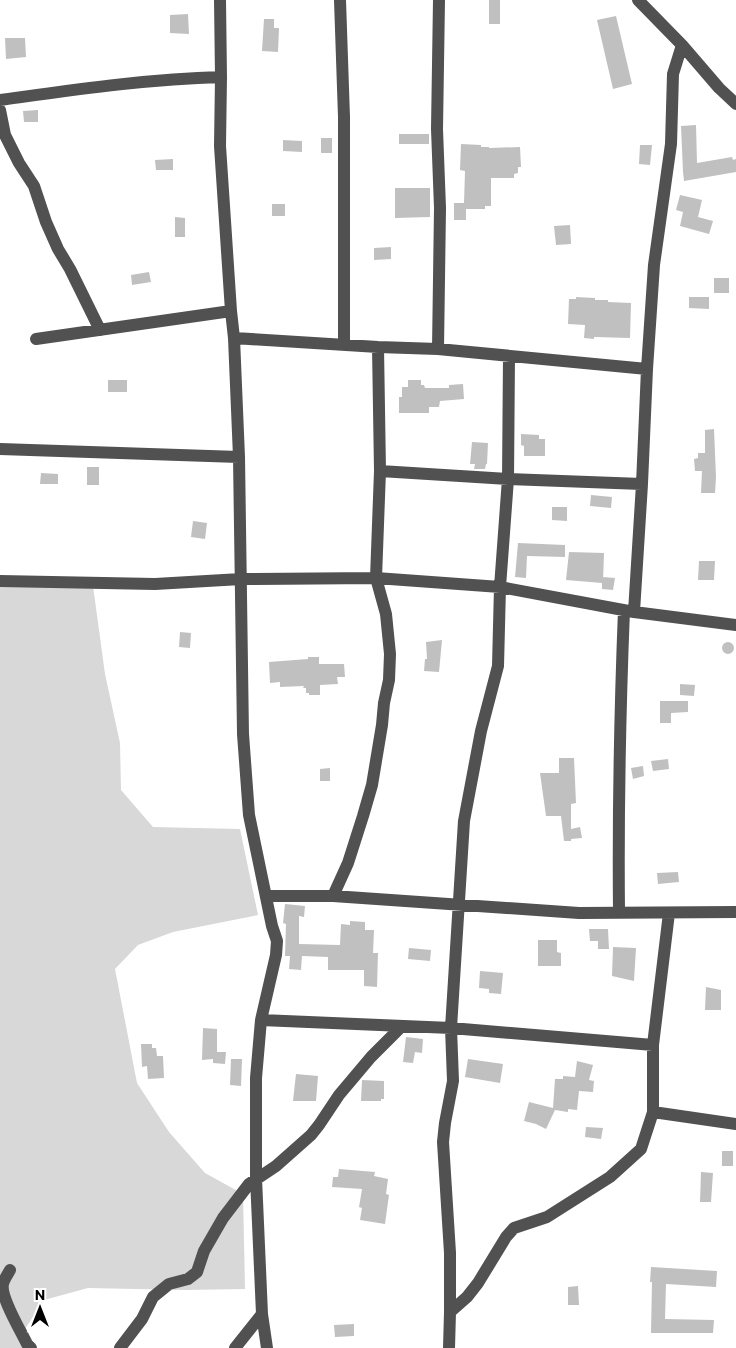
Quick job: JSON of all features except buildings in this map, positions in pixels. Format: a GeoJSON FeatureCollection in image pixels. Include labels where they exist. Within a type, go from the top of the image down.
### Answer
{"type":"FeatureCollection","features":[{"type":"Feature","properties":{"kind":"street"},"geometry":{"type":"LineString","coordinates":[[220,0],[220,146],[234,338],[239,457],[243,734],[249,816],[272,926],[277,941],[276,955],[261,1020],[256,1078],[256,1178],[262,1314],[267,1348]]}},
{"type":"Feature","properties":{"kind":"street"},"geometry":{"type":"LineString","coordinates":[[340,0],[344,117],[344,344]]}},
{"type":"Feature","properties":{"kind":"street"},"geometry":{"type":"LineString","coordinates":[[438,350],[440,208],[437,129],[439,0]]}},
{"type":"Feature","properties":{"kind":"street"},"geometry":{"type":"LineString","coordinates":[[638,0],[736,104]]}},
{"type":"Feature","properties":{"kind":"street"},"geometry":{"type":"LineString","coordinates":[[619,912],[618,789],[620,704],[642,484],[654,265],[671,144],[673,74],[682,45]]}},
{"type":"Feature","properties":{"kind":"street"},"geometry":{"type":"LineString","coordinates":[[0,100],[88,88],[176,79],[221,77]]}},
{"type":"Feature","properties":{"kind":"street"},"geometry":{"type":"LineString","coordinates":[[0,110],[5,135],[19,163],[34,186],[46,222],[58,249],[100,330]]}},
{"type":"Feature","properties":{"kind":"street"},"geometry":{"type":"LineString","coordinates":[[36,339],[231,312]]}},
{"type":"Feature","properties":{"kind":"street"},"geometry":{"type":"LineString","coordinates":[[234,338],[438,350],[647,369]]}},
{"type":"Feature","properties":{"kind":"street"},"geometry":{"type":"LineString","coordinates":[[333,896],[348,863],[372,785],[389,680],[390,654],[386,614],[376,578],[380,471],[378,347]]}},
{"type":"Feature","properties":{"kind":"street"},"geometry":{"type":"LineString","coordinates":[[449,1348],[450,1253],[443,1142],[453,1081],[451,1028],[464,822],[481,731],[498,666],[500,587],[508,479],[509,356]]}},
{"type":"Feature","properties":{"kind":"street"},"geometry":{"type":"LineString","coordinates":[[0,449],[239,457]]}},
{"type":"Feature","properties":{"kind":"street"},"geometry":{"type":"LineString","coordinates":[[380,471],[508,479],[642,484]]}},
{"type":"Feature","properties":{"kind":"street"},"geometry":{"type":"LineString","coordinates":[[0,581],[155,584],[241,579],[376,578],[500,587],[629,611],[736,625]]}},
{"type":"Feature","properties":{"kind":"street"},"geometry":{"type":"LineString","coordinates":[[266,896],[333,896],[579,912],[736,912]]}},
{"type":"Feature","properties":{"kind":"street"},"geometry":{"type":"LineString","coordinates":[[450,1312],[467,1297],[478,1283],[514,1228],[547,1217],[610,1177],[641,1149],[653,1112],[653,1045],[669,912]]}},
{"type":"Feature","properties":{"kind":"street"},"geometry":{"type":"LineString","coordinates":[[261,1020],[451,1028],[653,1045]]}},
{"type":"Feature","properties":{"kind":"street"},"geometry":{"type":"LineString","coordinates":[[120,1348],[142,1319],[153,1297],[169,1284],[188,1279],[197,1272],[204,1250],[223,1218],[245,1189],[256,1178],[276,1166],[310,1135],[339,1095],[371,1057],[402,1026]]}},
{"type":"Feature","properties":{"kind":"street"},"geometry":{"type":"LineString","coordinates":[[653,1112],[736,1124]]}},
{"type":"Feature","properties":{"kind":"street"},"geometry":{"type":"LineString","coordinates":[[10,1270],[3,1284],[3,1290],[6,1301],[27,1344],[31,1348]]}},
{"type":"Feature","properties":{"kind":"street"},"geometry":{"type":"LineString","coordinates":[[235,1348],[262,1314]]}},
{"type":"Feature","properties":{"kind":"shaded area"},"geometry":{"type":"Polygon","coordinates":[[[0,584],[93,586],[105,674],[120,743],[121,790],[153,827],[240,829],[258,915],[173,932],[138,945],[115,969],[137,1083],[169,1132],[205,1173],[243,1194],[245,1289],[88,1288],[44,1300],[25,1329],[23,1348],[0,1348],[0,584]]]}}]}
